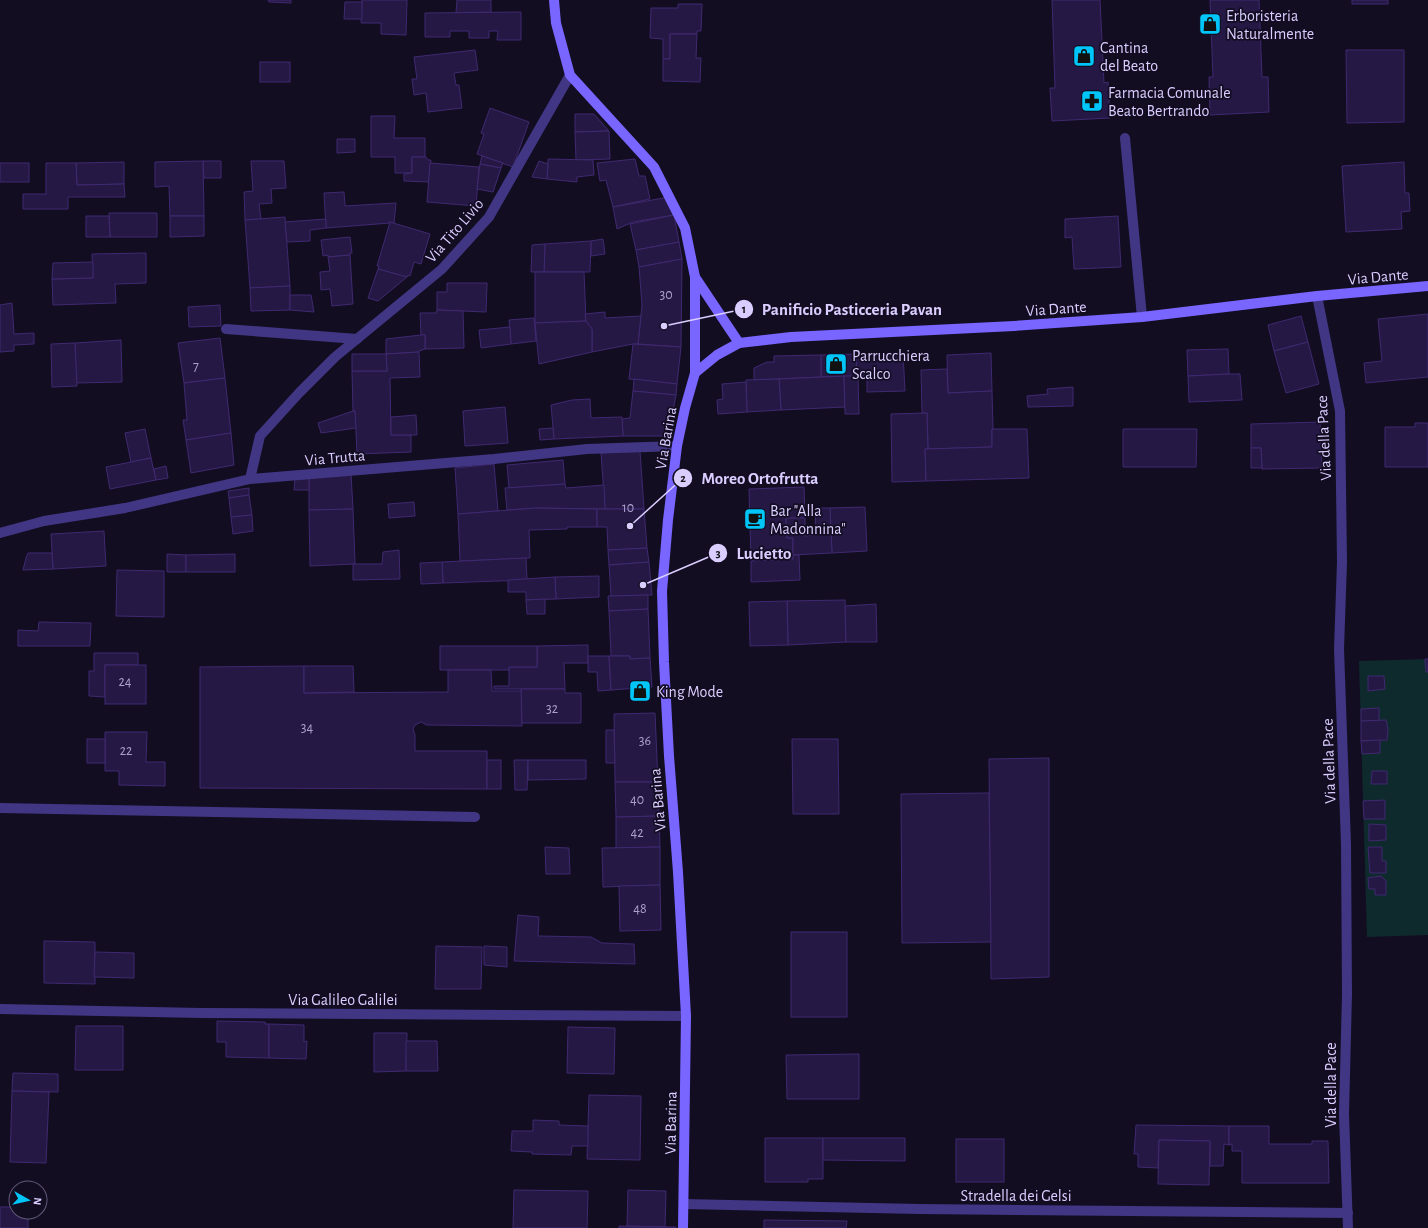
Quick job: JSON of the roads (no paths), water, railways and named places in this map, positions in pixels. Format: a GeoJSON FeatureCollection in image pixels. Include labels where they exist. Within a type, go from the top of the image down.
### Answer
{"type":"FeatureCollection","features":[{"type":"Feature","properties":{"kind":"main road"},"geometry":{"type":"LineString","coordinates":[[554,0],[556,23],[570,76],[654,167],[686,228],[695,277],[695,373]]}},
{"type":"Feature","properties":{"kind":"main road"},"geometry":{"type":"LineString","coordinates":[[695,277],[739,343]]}},
{"type":"Feature","properties":{"kind":"main road","name":"Via Dante"},"geometry":{"type":"LineString","coordinates":[[695,373],[717,355],[739,343],[791,337],[1014,326],[1142,317],[1317,296],[1428,286]]}},
{"type":"Feature","properties":{"kind":"main road","name":"Via Barina"},"geometry":{"type":"LineString","coordinates":[[683,1228],[686,1016],[678,872],[669,756],[663,599],[668,520],[677,446],[685,408],[695,373]]}},
{"type":"Feature","properties":{"kind":"street","name":"Via Tito Livio"},"geometry":{"type":"LineString","coordinates":[[250,479],[260,436],[299,393],[330,362],[442,269],[490,217],[570,76]]}},
{"type":"Feature","properties":{"kind":"street"},"geometry":{"type":"LineString","coordinates":[[1125,138],[1142,317]]}},
{"type":"Feature","properties":{"kind":"street","name":"Via della Pace"},"geometry":{"type":"LineString","coordinates":[[1317,296],[1340,411],[1342,562],[1339,649],[1346,844],[1347,994],[1344,1114],[1348,1228]]}},
{"type":"Feature","properties":{"kind":"street"},"geometry":{"type":"LineString","coordinates":[[226,329],[357,339]]}},
{"type":"Feature","properties":{"kind":"street","name":"Via Trutta"},"geometry":{"type":"LineString","coordinates":[[0,533],[44,521],[125,508],[250,479],[494,459],[587,449],[677,446]]}},
{"type":"Feature","properties":{"kind":"street"},"geometry":{"type":"LineString","coordinates":[[0,808],[475,817]]}},
{"type":"Feature","properties":{"kind":"street","name":"Via Galileo Galilei"},"geometry":{"type":"LineString","coordinates":[[0,1009],[210,1013],[686,1016]]}},
{"type":"Feature","properties":{"kind":"street","name":"Stradella dei Gelsi"},"geometry":{"type":"LineString","coordinates":[[684,1204],[905,1209],[1348,1213]]}},
{"type":"Feature","properties":{"kind":"place","name":"Erboristeria Naturalmente"},"geometry":{"type":"Point","coordinates":[1210,24]}},
{"type":"Feature","properties":{"kind":"place","name":"Cantina del Beato"},"geometry":{"type":"Point","coordinates":[1084,56]}},
{"type":"Feature","properties":{"kind":"place","name":"Farmacia Comunale Beato Bertrando"},"geometry":{"type":"Point","coordinates":[1092,101]}},
{"type":"Feature","properties":{"kind":"place","name":"Panificio Pasticceria Pavan"},"geometry":{"type":"Point","coordinates":[664,326]}},
{"type":"Feature","properties":{"kind":"place","name":"Parrucchiera Scalco"},"geometry":{"type":"Point","coordinates":[836,364]}},
{"type":"Feature","properties":{"kind":"place","name":"Bar \"Alla Madonnina\""},"geometry":{"type":"Point","coordinates":[755,519]}},
{"type":"Feature","properties":{"kind":"place","name":"Moreo Ortofrutta"},"geometry":{"type":"Point","coordinates":[630,526]}},
{"type":"Feature","properties":{"kind":"place","name":"Lucietto"},"geometry":{"type":"Point","coordinates":[643,585]}},
{"type":"Feature","properties":{"kind":"place","name":"King Mode"},"geometry":{"type":"Point","coordinates":[640,691]}}]}
